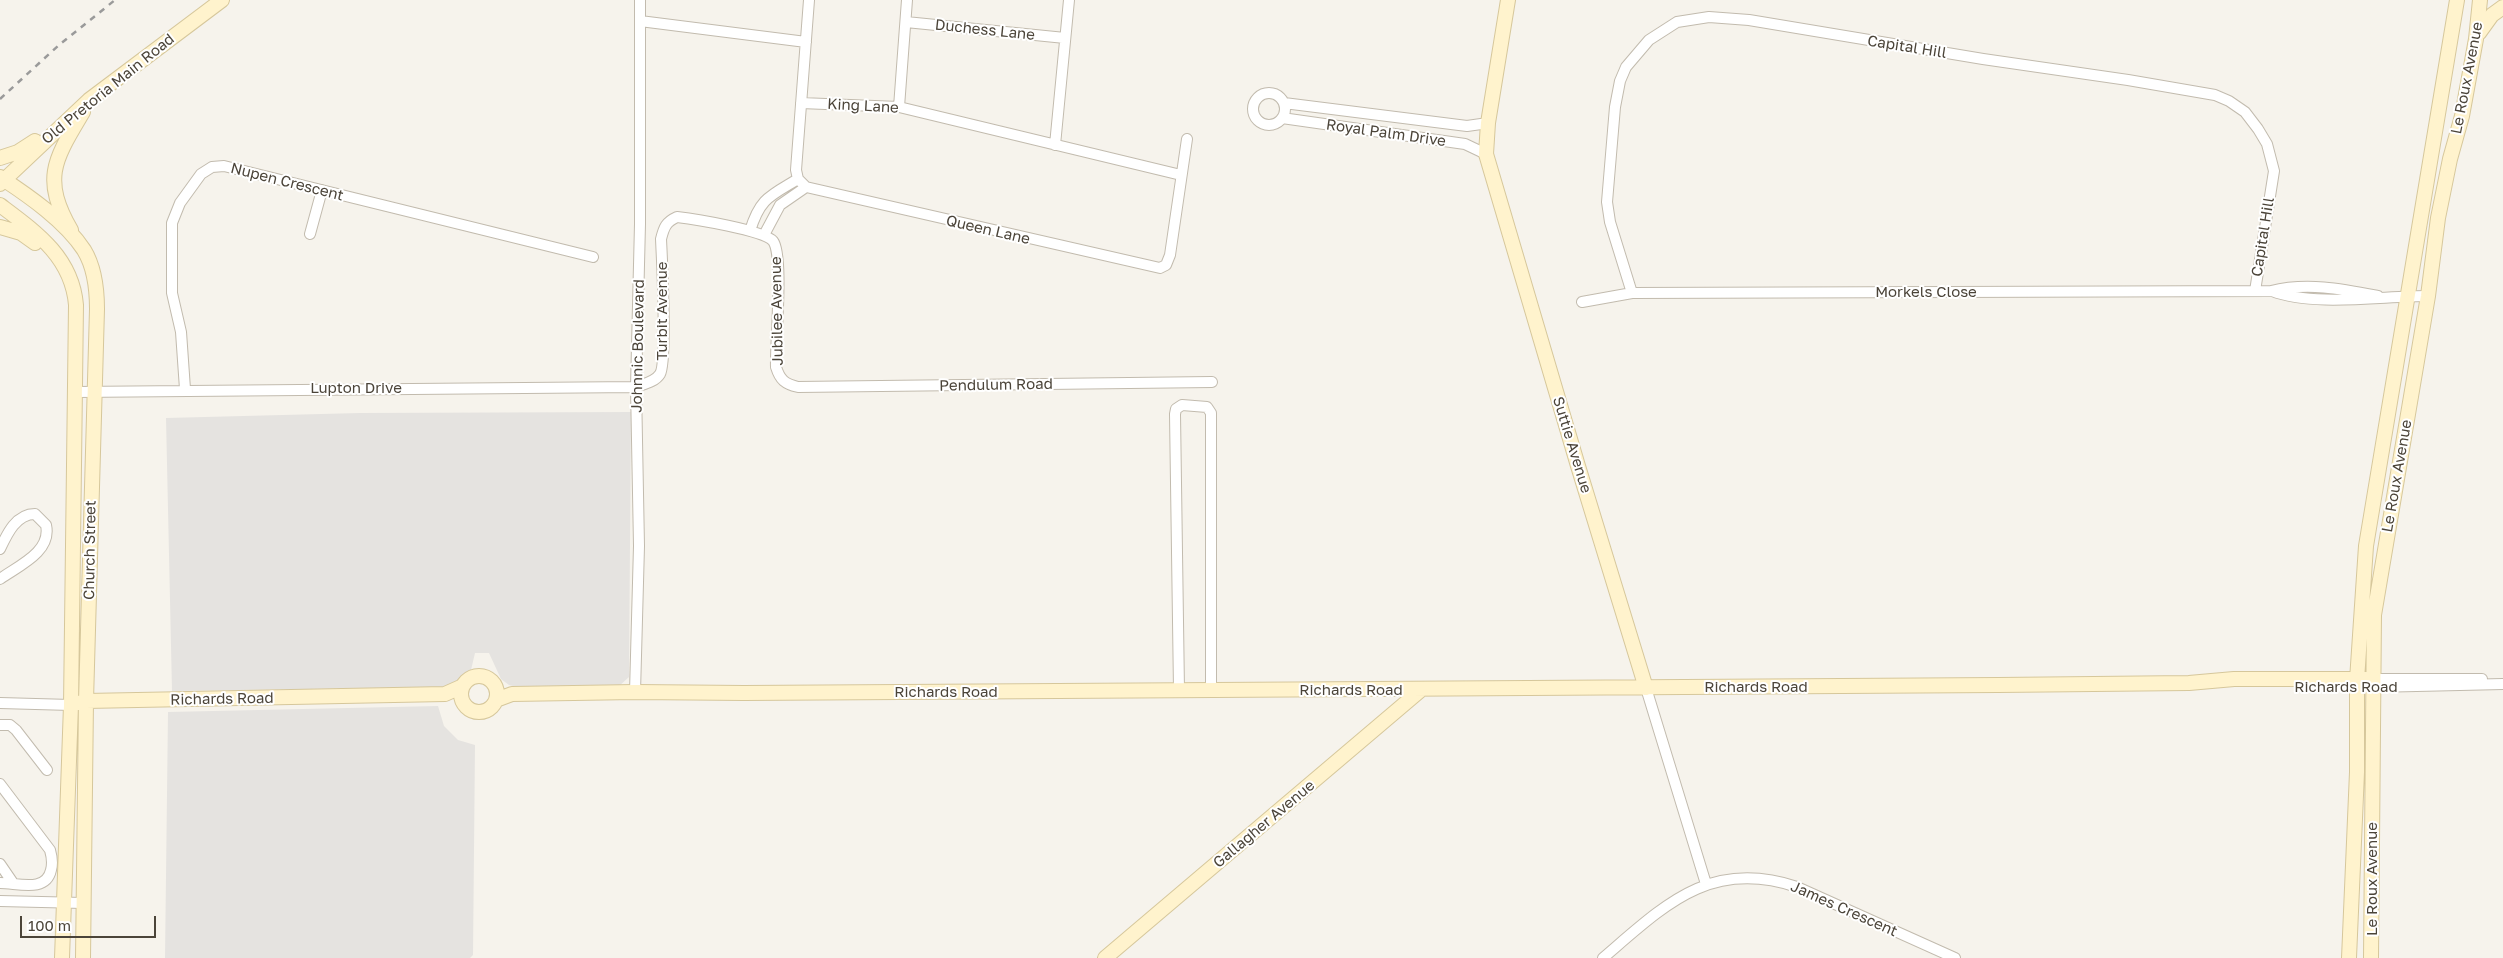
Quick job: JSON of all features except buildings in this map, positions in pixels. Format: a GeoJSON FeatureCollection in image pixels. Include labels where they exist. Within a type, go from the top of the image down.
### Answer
{"type":"FeatureCollection","features":[{"type":"Feature","properties":{"kind":"main road","name":"Old Pretoria Main Road"},"geometry":{"type":"LineString","coordinates":[[1,180],[86,103],[222,0]]}},
{"type":"Feature","properties":{"kind":"main road","name":"Suttie Avenue"},"geometry":{"type":"LineString","coordinates":[[1508,0],[1488,123],[1486,154],[1646,688]]}},
{"type":"Feature","properties":{"kind":"main road","name":"Le Roux Avenue"},"geometry":{"type":"LineString","coordinates":[[2349,958],[2356,821],[2356,684],[2366,546],[2457,0]]}},
{"type":"Feature","properties":{"kind":"main road","name":"Le Roux Avenue"},"geometry":{"type":"LineString","coordinates":[[2371,958],[2373,633],[2376,597],[2428,296],[2438,218],[2450,159],[2462,116],[2476,39],[2480,0]]}},
{"type":"Feature","properties":{"kind":"main road"},"geometry":{"type":"LineString","coordinates":[[2476,39],[2492,15],[2503,7]]}},
{"type":"Feature","properties":{"kind":"main road"},"geometry":{"type":"LineString","coordinates":[[0,158],[18,152],[86,103]]}},
{"type":"Feature","properties":{"kind":"main road"},"geometry":{"type":"LineString","coordinates":[[79,244],[60,208],[55,189],[54,172],[59,152],[86,103]]}},
{"type":"Feature","properties":{"kind":"main road","name":"Church Street"},"geometry":{"type":"LineString","coordinates":[[1,180],[44,211],[79,244],[91,267],[97,295],[86,701],[83,958]]}},
{"type":"Feature","properties":{"kind":"main road","name":"Church Street"},"geometry":{"type":"LineString","coordinates":[[0,205],[55,252],[68,272],[76,305],[71,706],[62,958]]}},
{"type":"Feature","properties":{"kind":"main road"},"geometry":{"type":"LineString","coordinates":[[0,227],[15,230],[33,241],[72,284]]}},
{"type":"Feature","properties":{"kind":"main road"},"geometry":{"type":"LineString","coordinates":[[482,676],[488,678],[496,694],[493,705],[484,711],[472,710],[464,703],[461,694],[463,686],[471,678],[482,676]]}},
{"type":"Feature","properties":{"kind":"main road","name":"Richards Road"},"geometry":{"type":"LineString","coordinates":[[496,694],[2189,683],[2215,686],[2373,683]]}},
{"type":"Feature","properties":{"kind":"main road","name":"Richards Road"},"geometry":{"type":"LineString","coordinates":[[71,706],[86,701],[446,694],[463,686]]}},
{"type":"Feature","properties":{"kind":"main road","name":"Gallagher Avenue"},"geometry":{"type":"LineString","coordinates":[[1105,958],[1422,689]]}},
{"type":"Feature","properties":{"kind":"main road","name":"Richards Road"},"geometry":{"type":"LineString","coordinates":[[446,694],[464,703]]}},
{"type":"Feature","properties":{"kind":"street","name":"Johnnic Boulevard"},"geometry":{"type":"LineString","coordinates":[[636,692],[639,546],[636,387],[640,224],[640,0]]}},
{"type":"Feature","properties":{"kind":"street"},"geometry":{"type":"LineString","coordinates":[[798,179],[770,196],[756,211],[750,231],[764,235],[780,205],[806,187],[798,179],[796,170],[809,0]]}},
{"type":"Feature","properties":{"kind":"street"},"geometry":{"type":"LineString","coordinates":[[900,107],[908,0]]}},
{"type":"Feature","properties":{"kind":"street"},"geometry":{"type":"LineString","coordinates":[[1055,145],[1070,0]]}},
{"type":"Feature","properties":{"kind":"street","name":"Capital Hill"},"geometry":{"type":"LineString","coordinates":[[1632,293],[1607,202],[1614,107],[1620,81],[1630,61],[1654,36],[1677,22],[1709,17],[1749,20],[1983,59],[2128,80],[2215,95],[2229,101],[2245,112],[2260,132],[2267,144],[2274,171],[2255,291]]}},
{"type":"Feature","properties":{"kind":"street"},"geometry":{"type":"LineString","coordinates":[[640,21],[806,42]]}},
{"type":"Feature","properties":{"kind":"street","name":"Duchess Lane"},"geometry":{"type":"LineString","coordinates":[[906,22],[1065,38]]}},
{"type":"Feature","properties":{"kind":"street"},"geometry":{"type":"LineString","coordinates":[[1268,93],[1279,96],[1284,103],[1282,118],[1273,124],[1262,123],[1255,116],[1254,105],[1258,97],[1268,93]]}},
{"type":"Feature","properties":{"kind":"street","name":"King Lane"},"geometry":{"type":"LineString","coordinates":[[801,103],[900,107],[1182,176]]}},
{"type":"Feature","properties":{"kind":"street","name":"Royal Palm Drive"},"geometry":{"type":"LineString","coordinates":[[1284,103],[1471,127],[1488,123]]}},
{"type":"Feature","properties":{"kind":"street","name":"Royal Palm Drive"},"geometry":{"type":"LineString","coordinates":[[1282,118],[1465,144],[1486,154]]}},
{"type":"Feature","properties":{"kind":"street"},"geometry":{"type":"LineString","coordinates":[[1399,135],[1400,118]]}},
{"type":"Feature","properties":{"kind":"street"},"geometry":{"type":"LineString","coordinates":[[1182,176],[1187,140]]}},
{"type":"Feature","properties":{"kind":"street","name":"Nupen Crescent"},"geometry":{"type":"LineString","coordinates":[[185,389],[181,332],[172,293],[170,240],[172,223],[182,200],[201,174],[216,166],[322,190],[593,257]]}},
{"type":"Feature","properties":{"kind":"street","name":"Queen Lane"},"geometry":{"type":"LineString","coordinates":[[806,187],[1156,268],[1164,268],[1168,262],[1182,176]]}},
{"type":"Feature","properties":{"kind":"street"},"geometry":{"type":"LineString","coordinates":[[310,234],[322,190]]}},
{"type":"Feature","properties":{"kind":"street","name":"Turbit Avenue"},"geometry":{"type":"LineString","coordinates":[[636,387],[654,380],[661,373],[663,353],[661,239],[663,228],[668,221],[677,217],[750,231]]}},
{"type":"Feature","properties":{"kind":"street","name":"Jubilee Avenue"},"geometry":{"type":"LineString","coordinates":[[764,235],[773,242],[778,261],[776,367],[782,380]]}},
{"type":"Feature","properties":{"kind":"street","name":"Morkels Close"},"geometry":{"type":"LineString","coordinates":[[1582,302],[1632,293],[2271,291],[2282,295],[2314,299],[2428,296]]}},
{"type":"Feature","properties":{"kind":"street","name":"Pendulum Road"},"geometry":{"type":"LineString","coordinates":[[782,380],[788,385],[798,387],[1212,382]]}},
{"type":"Feature","properties":{"kind":"street","name":"Lupton Drive"},"geometry":{"type":"LineString","coordinates":[[76,392],[185,389],[636,387]]}},
{"type":"Feature","properties":{"kind":"street"},"geometry":{"type":"LineString","coordinates":[[1179,690],[1175,414],[1176,409],[1182,406],[1207,407],[1210,413],[1211,690]]}},
{"type":"Feature","properties":{"kind":"street"},"geometry":{"type":"LineString","coordinates":[[0,548],[12,528],[28,514],[35,514],[46,525],[46,541],[41,549],[0,579]]}},
{"type":"Feature","properties":{"kind":"street","name":"Richards Road"},"geometry":{"type":"LineString","coordinates":[[2373,683],[2503,679]]}},
{"type":"Feature","properties":{"kind":"street","name":"Richards Road"},"geometry":{"type":"LineString","coordinates":[[2373,683],[2503,684]]}},
{"type":"Feature","properties":{"kind":"street","name":"Suttie Avenue"},"geometry":{"type":"LineString","coordinates":[[1646,688],[1706,884]]}},
{"type":"Feature","properties":{"kind":"street","name":"Richards Road"},"geometry":{"type":"LineString","coordinates":[[0,703],[71,706]]}},
{"type":"Feature","properties":{"kind":"street"},"geometry":{"type":"LineString","coordinates":[[0,725],[8,724],[16,730],[47,770]]}},
{"type":"Feature","properties":{"kind":"street"},"geometry":{"type":"LineString","coordinates":[[0,784],[52,855],[49,878],[43,883],[35,885],[0,883]]}},
{"type":"Feature","properties":{"kind":"street"},"geometry":{"type":"LineString","coordinates":[[0,864],[13,883]]}},
{"type":"Feature","properties":{"kind":"street","name":"James Crescent"},"geometry":{"type":"LineString","coordinates":[[1603,958],[1665,907],[1706,884],[1742,878],[1787,884],[1955,958]]}},
{"type":"Feature","properties":{"kind":"street"},"geometry":{"type":"LineString","coordinates":[[0,902],[83,902]]}},
{"type":"Feature","properties":{"kind":"shaded area"},"geometry":{"type":"Polygon","coordinates":[[[631,412],[629,677],[618,687],[521,688],[509,685],[501,679],[489,653],[475,653],[471,670],[456,683],[447,687],[172,691],[166,418],[360,413],[631,412]]]}},
{"type":"Feature","properties":{"kind":"shaded area"},"geometry":{"type":"Polygon","coordinates":[[[438,706],[444,726],[458,740],[475,745],[473,955],[470,958],[165,958],[168,712],[438,706]]]}},
{"type":"Feature","properties":{"kind":"railway"},"geometry":{"type":"LineString","coordinates":[[0,99],[59,45],[115,0]]}}]}
